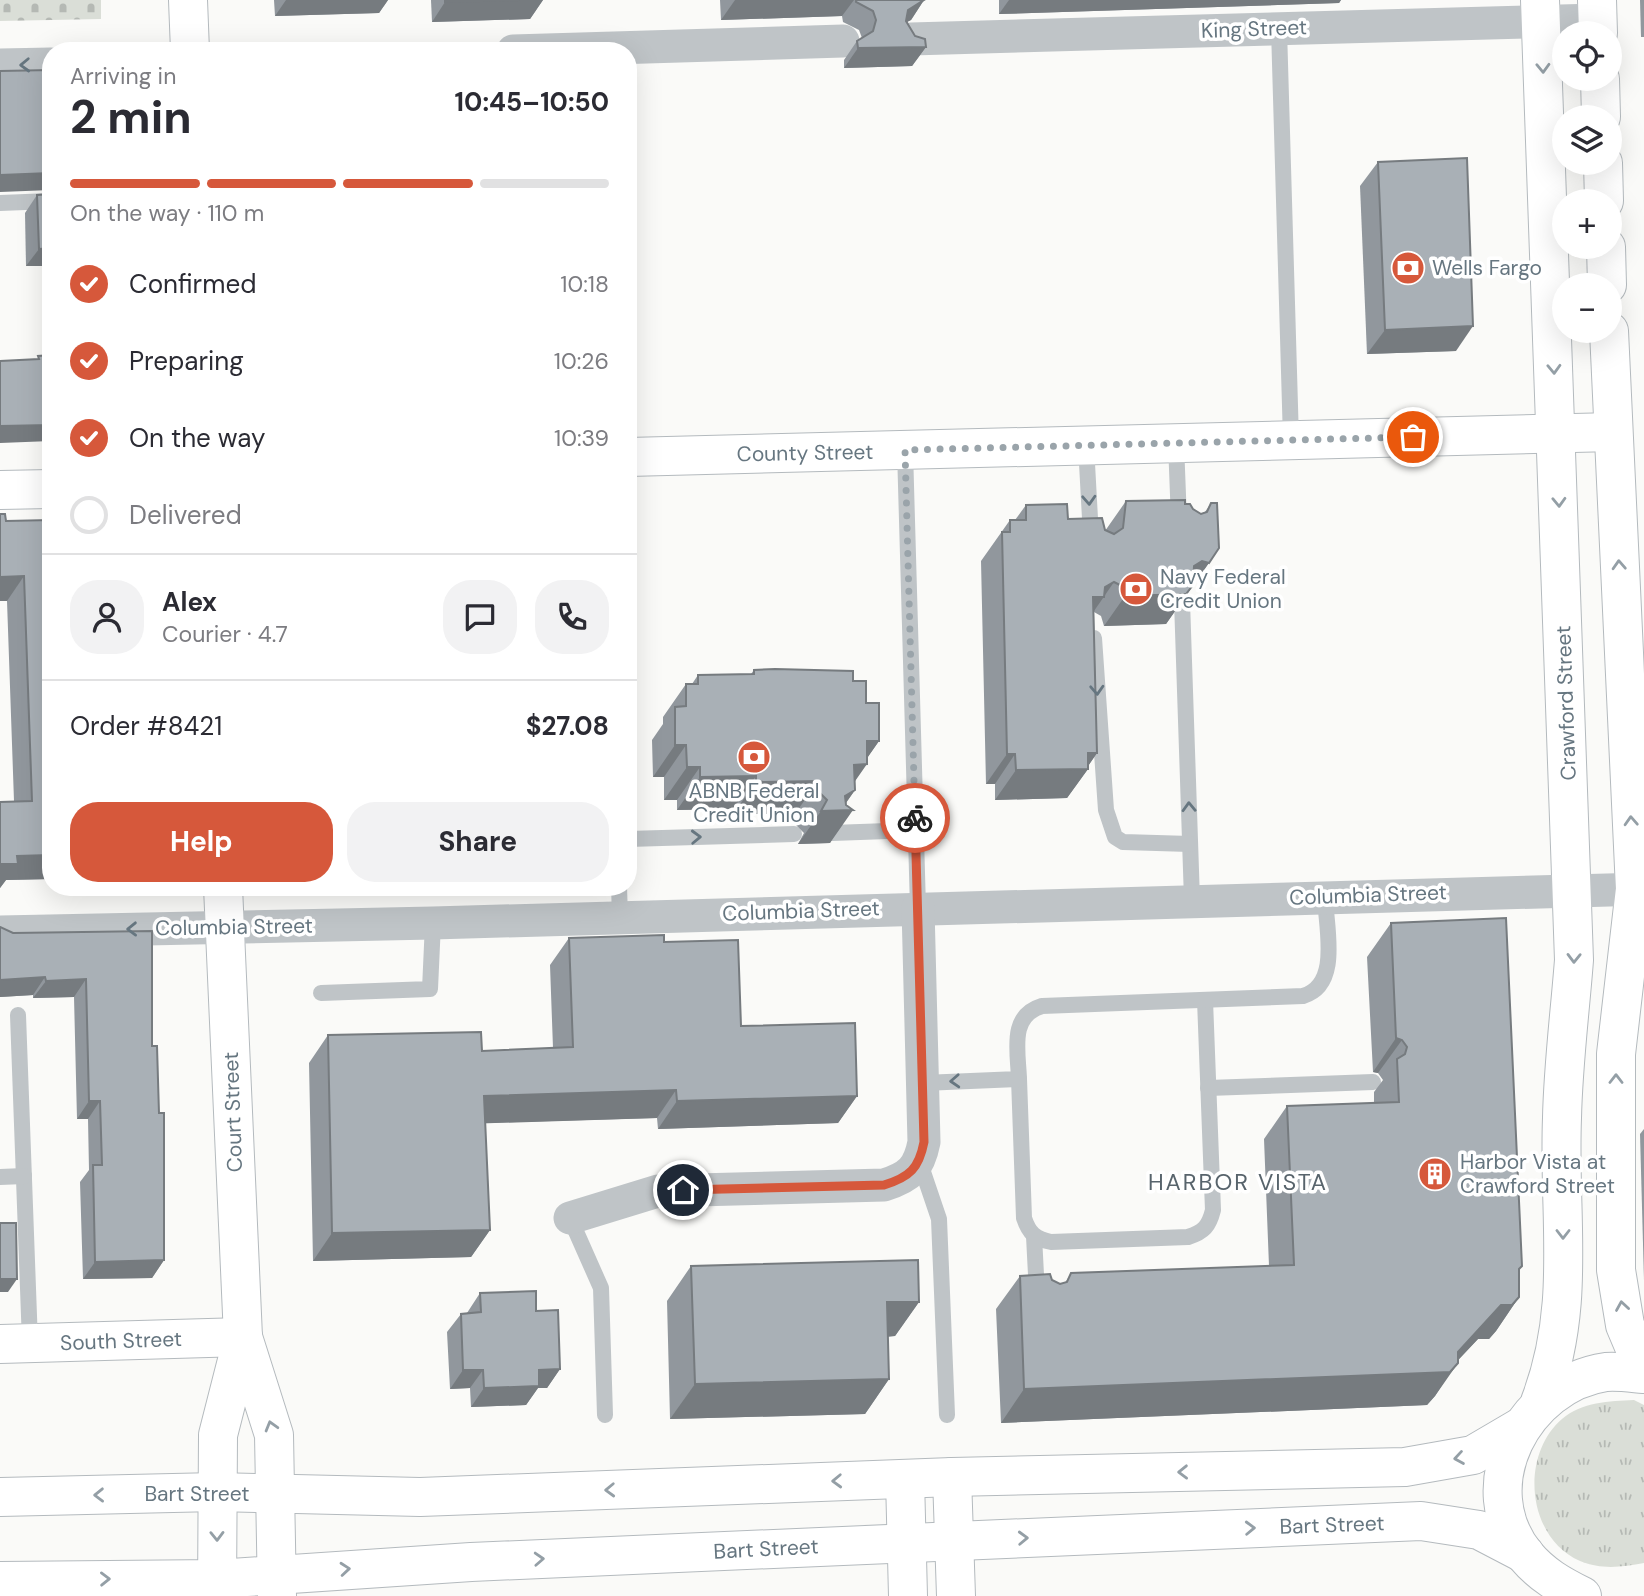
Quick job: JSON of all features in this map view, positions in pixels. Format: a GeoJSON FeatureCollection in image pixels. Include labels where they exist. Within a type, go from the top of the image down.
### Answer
{"type":"FeatureCollection","features":[{"type":"Feature","properties":{"kind":"main road"},"geometry":{"type":"LineString","coordinates":[[188,0],[190,42]]}},
{"type":"Feature","properties":{"kind":"main road","name":"Crawford Street"},"geometry":{"type":"LineString","coordinates":[[1525,1554],[1510,1524],[1503,1492],[1507,1459],[1554,1367],[1562,1327],[1562,1119],[1574,960],[1540,11]]}},
{"type":"Feature","properties":{"kind":"main road"},"geometry":{"type":"LineString","coordinates":[[1609,343],[1612,432],[1639,889],[1616,1054],[1616,1270],[1625,1325],[1644,1372]]}},
{"type":"Feature","properties":{"kind":"main road","name":"County Street"},"geometry":{"type":"LineString","coordinates":[[637,457],[1612,432]]}},
{"type":"Feature","properties":{"kind":"main road"},"geometry":{"type":"LineString","coordinates":[[0,490],[42,489]]}},
{"type":"Feature","properties":{"kind":"main road","name":"Court Street"},"geometry":{"type":"LineString","coordinates":[[223,896],[243,1337],[274,1435],[277,1586]]}},
{"type":"Feature","properties":{"kind":"main road","name":"Court Street"},"geometry":{"type":"LineString","coordinates":[[217,1587],[218,1435],[243,1337]]}},
{"type":"Feature","properties":{"kind":"main road","name":"South Street"},"geometry":{"type":"LineString","coordinates":[[15,1344],[243,1337]]}},
{"type":"Feature","properties":{"kind":"main road","name":"Bart Street"},"geometry":{"type":"LineString","coordinates":[[0,1497],[216,1492],[420,1497],[952,1477],[1405,1467],[1473,1455],[1572,1382],[1608,1372],[1644,1372]]}},
{"type":"Feature","properties":{"kind":"main road"},"geometry":{"type":"LineString","coordinates":[[952,1477],[957,1596]]}},
{"type":"Feature","properties":{"kind":"main road"},"geometry":{"type":"LineString","coordinates":[[905,1479],[908,1596]]}},
{"type":"Feature","properties":{"kind":"main road","name":"Bart Street"},"geometry":{"type":"LineString","coordinates":[[0,1581],[277,1586],[471,1562],[1421,1521],[1479,1530],[1525,1554]]}},
{"type":"Feature","properties":{"kind":"main road"},"geometry":{"type":"LineString","coordinates":[[1525,1554],[1551,1580],[1582,1596]]}},
{"type":"Feature","properties":{"kind":"street","name":"King Street"},"geometry":{"type":"LineString","coordinates":[[911,39],[1279,29],[1540,11],[1597,18]]}},
{"type":"Feature","properties":{"kind":"street"},"geometry":{"type":"LineString","coordinates":[[637,48],[843,41]]}},
{"type":"Feature","properties":{"kind":"street"},"geometry":{"type":"LineString","coordinates":[[0,65],[42,64]]}},
{"type":"Feature","properties":{"kind":"street","name":"Columbia Street"},"geometry":{"type":"LineString","coordinates":[[0,932],[433,923],[620,901],[918,908],[1639,889]]}},
{"type":"Feature","properties":{"kind":"street"},"geometry":{"type":"LineString","coordinates":[[570,1218],[657,1191],[884,1185],[905,1178],[920,1163],[924,1142],[918,908]]}},
{"type":"Feature","properties":{"kind":"lane"},"geometry":{"type":"LineString","coordinates":[[1279,29],[1291,440]]}},
{"type":"Feature","properties":{"kind":"lane"},"geometry":{"type":"LineString","coordinates":[[0,203],[42,201]]}},
{"type":"Feature","properties":{"kind":"lane"},"geometry":{"type":"LineString","coordinates":[[1176,443],[1180,533]]}},
{"type":"Feature","properties":{"kind":"lane"},"geometry":{"type":"LineString","coordinates":[[1086,446],[1092,554]]}},
{"type":"Feature","properties":{"kind":"lane"},"geometry":{"type":"LineString","coordinates":[[905,450],[918,908]]}},
{"type":"Feature","properties":{"kind":"lane"},"geometry":{"type":"LineString","coordinates":[[1182,601],[1192,900]]}},
{"type":"Feature","properties":{"kind":"lane"},"geometry":{"type":"LineString","coordinates":[[1093,622],[1102,782],[1109,825],[1123,842],[1190,844]]}},
{"type":"Feature","properties":{"kind":"lane"},"geometry":{"type":"LineString","coordinates":[[832,833],[916,830]]}},
{"type":"Feature","properties":{"kind":"lane"},"geometry":{"type":"LineString","coordinates":[[637,839],[794,834]]}},
{"type":"Feature","properties":{"kind":"lane"},"geometry":{"type":"LineString","coordinates":[[1205,999],[1213,1210],[1210,1223],[1201,1233],[1188,1237],[1051,1242],[1034,1236],[1028,1230],[1024,1218],[1017,1033],[1020,1020],[1029,1010],[1042,1006],[1205,999],[1303,996],[1315,992],[1324,982],[1327,969],[1325,897]]}},
{"type":"Feature","properties":{"kind":"lane"},"geometry":{"type":"LineString","coordinates":[[321,993],[430,989],[433,923]]}},
{"type":"Feature","properties":{"kind":"lane"},"geometry":{"type":"LineString","coordinates":[[15,1344],[24,1176],[19,1015]]}},
{"type":"Feature","properties":{"kind":"lane"},"geometry":{"type":"LineString","coordinates":[[923,1083],[1019,1079]]}},
{"type":"Feature","properties":{"kind":"lane"},"geometry":{"type":"LineString","coordinates":[[1208,1088],[1373,1082]]}},
{"type":"Feature","properties":{"kind":"lane"},"geometry":{"type":"LineString","coordinates":[[920,1163],[939,1219],[947,1415]]}},
{"type":"Feature","properties":{"kind":"lane"},"geometry":{"type":"LineString","coordinates":[[0,1177],[24,1176]]}},
{"type":"Feature","properties":{"kind":"lane"},"geometry":{"type":"LineString","coordinates":[[570,1218],[601,1288],[605,1415]]}},
{"type":"Feature","properties":{"kind":"lane"},"geometry":{"type":"LineString","coordinates":[[1034,1236],[1037,1307]]}},
{"type":"Feature","properties":{"kind":"green space"},"geometry":{"type":"Polygon","coordinates":[[[0,0],[101,0],[101,19],[0,21],[0,0]]]}},
{"type":"Feature","properties":{"kind":"green space"},"geometry":{"type":"Polygon","coordinates":[[[1634,1400],[1644,1405],[1644,1563],[1612,1567],[1588,1564],[1562,1549],[1548,1534],[1535,1494],[1535,1473],[1540,1453],[1548,1434],[1570,1413],[1596,1404],[1634,1400]]]}},
{"type":"Feature","properties":{"kind":"building"},"geometry":{"type":"Polygon","coordinates":[[[445,0],[519,0],[445,2],[445,0]]]}},
{"type":"Feature","properties":{"kind":"building"},"geometry":{"type":"Polygon","coordinates":[[[856,0],[924,0],[908,10],[906,21],[915,36],[925,39],[926,47],[858,48],[857,41],[873,31],[876,20],[873,11],[856,0]]]}},
{"type":"Feature","properties":{"kind":"building"},"geometry":{"type":"Polygon","coordinates":[[[42,70],[42,173],[0,175],[0,71],[42,70]]]}},
{"type":"Feature","properties":{"kind":"building","name":"Wells Fargo"},"geometry":{"type":"Polygon","coordinates":[[[1467,158],[1473,326],[1385,330],[1378,162],[1467,158]]]}},
{"type":"Feature","properties":{"kind":"building"},"geometry":{"type":"Polygon","coordinates":[[[37,195],[42,195],[42,249],[39,249],[37,195]]]}},
{"type":"Feature","properties":{"kind":"building"},"geometry":{"type":"Polygon","coordinates":[[[38,356],[42,356],[42,425],[0,426],[0,361],[39,359],[38,356]]]}},
{"type":"Feature","properties":{"kind":"building"},"geometry":{"type":"Polygon","coordinates":[[[1185,500],[1185,504],[1190,504],[1201,514],[1207,512],[1211,503],[1217,503],[1219,548],[1209,563],[1202,561],[1194,566],[1193,585],[1186,594],[1125,596],[1122,586],[1114,582],[1105,587],[1104,597],[1093,597],[1097,753],[1088,753],[1088,769],[1016,770],[1015,754],[1007,754],[1002,532],[1010,532],[1010,520],[1026,520],[1026,505],[1067,504],[1068,519],[1102,518],[1105,530],[1114,534],[1123,528],[1126,501],[1185,500]]]}},
{"type":"Feature","properties":{"kind":"building"},"geometry":{"type":"Polygon","coordinates":[[[0,514],[5,514],[6,521],[42,520],[42,855],[17,856],[18,864],[0,864],[0,802],[32,801],[24,576],[0,577],[0,514]]]}},
{"type":"Feature","properties":{"kind":"building","name":"ABNB Federal Credit Union"},"geometry":{"type":"Polygon","coordinates":[[[754,670],[853,671],[853,681],[866,681],[866,703],[879,703],[879,741],[867,741],[867,764],[854,765],[855,790],[845,796],[846,805],[853,810],[821,811],[827,800],[818,791],[818,781],[756,782],[756,776],[700,777],[700,767],[687,767],[686,745],[675,745],[675,707],[686,706],[686,684],[698,684],[698,675],[754,674],[754,670]]]}},
{"type":"Feature","properties":{"kind":"building","name":"Harbor Vista at Crawford Street"},"geometry":{"type":"Polygon","coordinates":[[[1506,918],[1522,1266],[1519,1269],[1519,1297],[1512,1305],[1501,1305],[1458,1352],[1458,1363],[1450,1372],[1024,1389],[1020,1276],[1050,1274],[1052,1280],[1060,1284],[1067,1282],[1071,1273],[1294,1265],[1287,1106],[1399,1102],[1397,1059],[1405,1054],[1407,1047],[1402,1040],[1396,1038],[1391,923],[1506,918]]]}},
{"type":"Feature","properties":{"kind":"building"},"geometry":{"type":"Polygon","coordinates":[[[0,927],[13,933],[152,931],[152,1046],[157,1046],[159,1113],[164,1113],[164,1260],[95,1262],[93,1165],[102,1165],[100,1101],[89,1101],[86,979],[46,981],[45,977],[0,980],[0,927]]]}},
{"type":"Feature","properties":{"kind":"building"},"geometry":{"type":"Polygon","coordinates":[[[664,935],[664,942],[738,940],[741,1026],[855,1023],[857,1096],[677,1101],[676,1090],[484,1096],[490,1230],[332,1233],[328,1035],[481,1032],[482,1051],[573,1047],[569,938],[664,935]]]}},
{"type":"Feature","properties":{"kind":"building"},"geometry":{"type":"Polygon","coordinates":[[[0,1223],[16,1223],[17,1279],[0,1279],[0,1223]]]}},
{"type":"Feature","properties":{"kind":"building"},"geometry":{"type":"Polygon","coordinates":[[[918,1260],[919,1302],[887,1302],[889,1379],[695,1384],[691,1266],[918,1260]]]}},
{"type":"Feature","properties":{"kind":"building"},"geometry":{"type":"Polygon","coordinates":[[[536,1291],[536,1311],[558,1310],[560,1369],[539,1370],[539,1386],[484,1388],[483,1370],[463,1370],[461,1314],[481,1312],[480,1293],[536,1291]]]}},
{"type":"Feature","properties":{"kind":"way so far"},"geometry":{"type":"LineString","coordinates":[[915,818],[905,450],[1413,437]]}},
{"type":"Feature","properties":{"kind":"place","name":"Wells Fargo"},"geometry":{"type":"Point","coordinates":[1408,268]}},
{"type":"Feature","properties":{"kind":"place","name":"Navy Federal Credit Union"},"geometry":{"type":"Point","coordinates":[1136,589]}},
{"type":"Feature","properties":{"kind":"place","name":"ABNB Federal Credit Union"},"geometry":{"type":"Point","coordinates":[754,757]}},
{"type":"Feature","properties":{"kind":"place","name":"Harbor Vista at Crawford Street"},"geometry":{"type":"Point","coordinates":[1435,1174]}},
{"type":"Feature","properties":{"kind":"district","name":"HARBOR VISTA"},"geometry":{"type":"Point","coordinates":[1238,1182]}},
{"type":"Feature","properties":{"kind":"route"},"geometry":{"type":"LineString","coordinates":[[683,1190],[884,1185],[905,1178],[920,1163],[924,1142],[915,818]]}}]}
